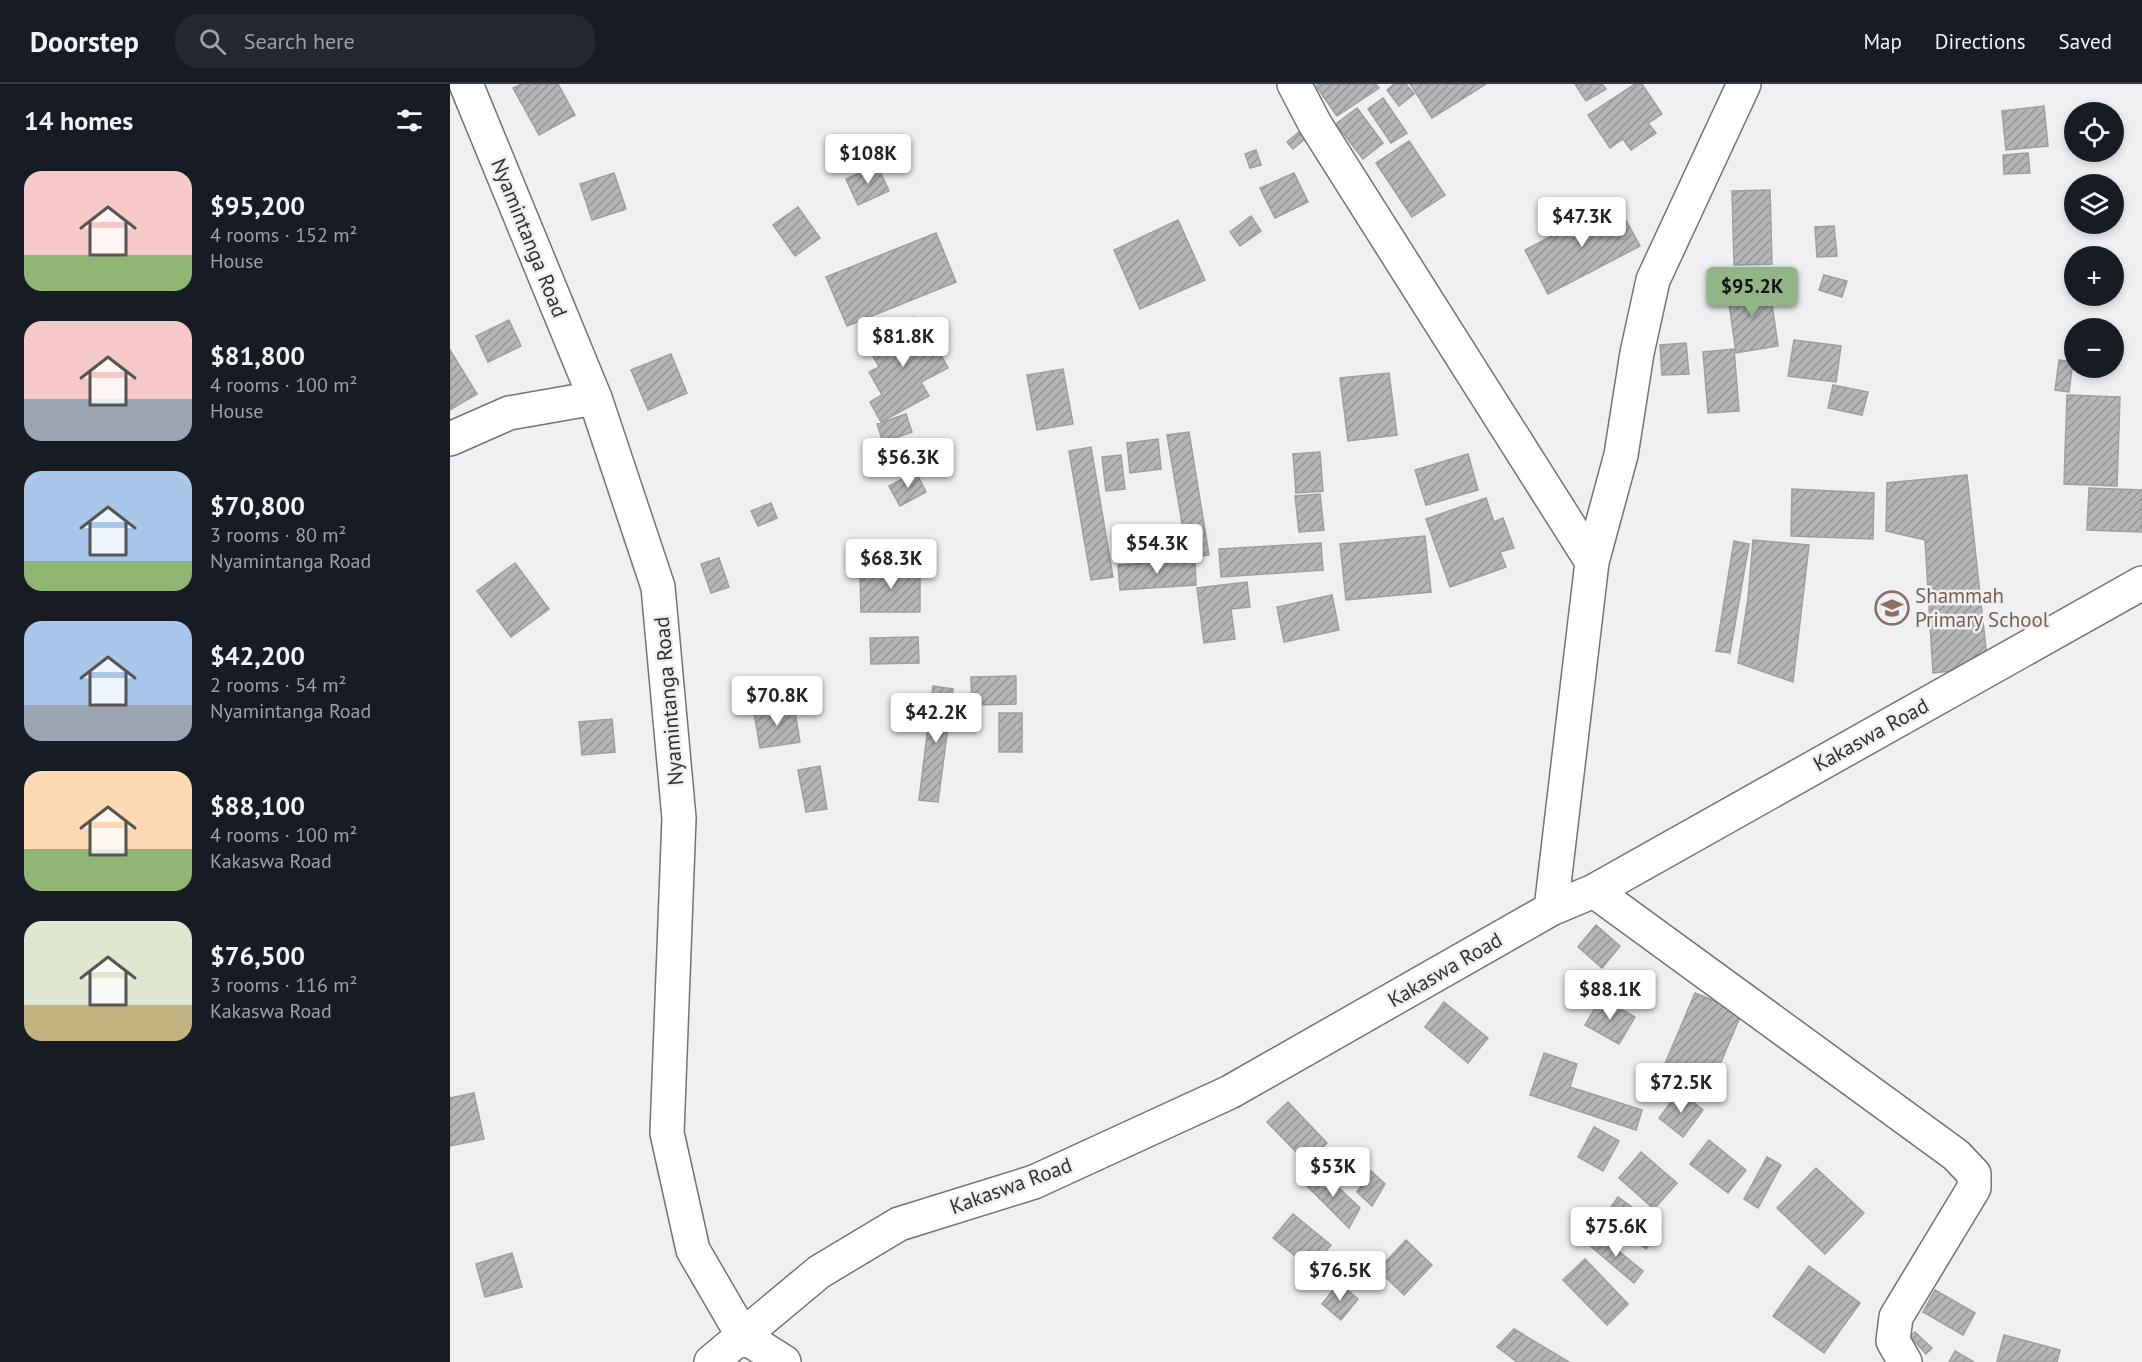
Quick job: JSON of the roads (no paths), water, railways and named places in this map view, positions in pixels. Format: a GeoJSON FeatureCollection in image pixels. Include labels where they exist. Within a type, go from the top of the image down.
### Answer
{"type":"FeatureCollection","features":[{"type":"Feature","properties":{"kind":"street","name":"Nyamintanga Road"},"geometry":{"type":"LineString","coordinates":[[466,84],[595,398],[658,587],[680,818],[667,1133],[693,1250],[743,1336]]}},
{"type":"Feature","properties":{"kind":"street"},"geometry":{"type":"LineString","coordinates":[[1294,84],[1315,124],[1592,562]]}},
{"type":"Feature","properties":{"kind":"street"},"geometry":{"type":"LineString","coordinates":[[1551,909],[1592,562],[1621,455],[1637,353],[1653,280],[1744,84]]}},
{"type":"Feature","properties":{"kind":"street"},"geometry":{"type":"LineString","coordinates":[[450,439],[509,413],[595,398]]}},
{"type":"Feature","properties":{"kind":"street","name":"Kakaswa Road"},"geometry":{"type":"LineString","coordinates":[[711,1362],[819,1272],[898,1224],[1034,1182],[1230,1092],[1551,909],[1594,891],[2142,583]]}},
{"type":"Feature","properties":{"kind":"street"},"geometry":{"type":"LineString","coordinates":[[1594,891],[1956,1155],[1974,1174],[1974,1188],[1896,1317],[1893,1341],[1905,1362]]}},
{"type":"Feature","properties":{"kind":"street"},"geometry":{"type":"LineString","coordinates":[[743,1336],[784,1362]]}},
{"type":"Feature","properties":{"kind":"place","name":"Shammah Primary School"},"geometry":{"type":"Point","coordinates":[1892,608]}}]}
